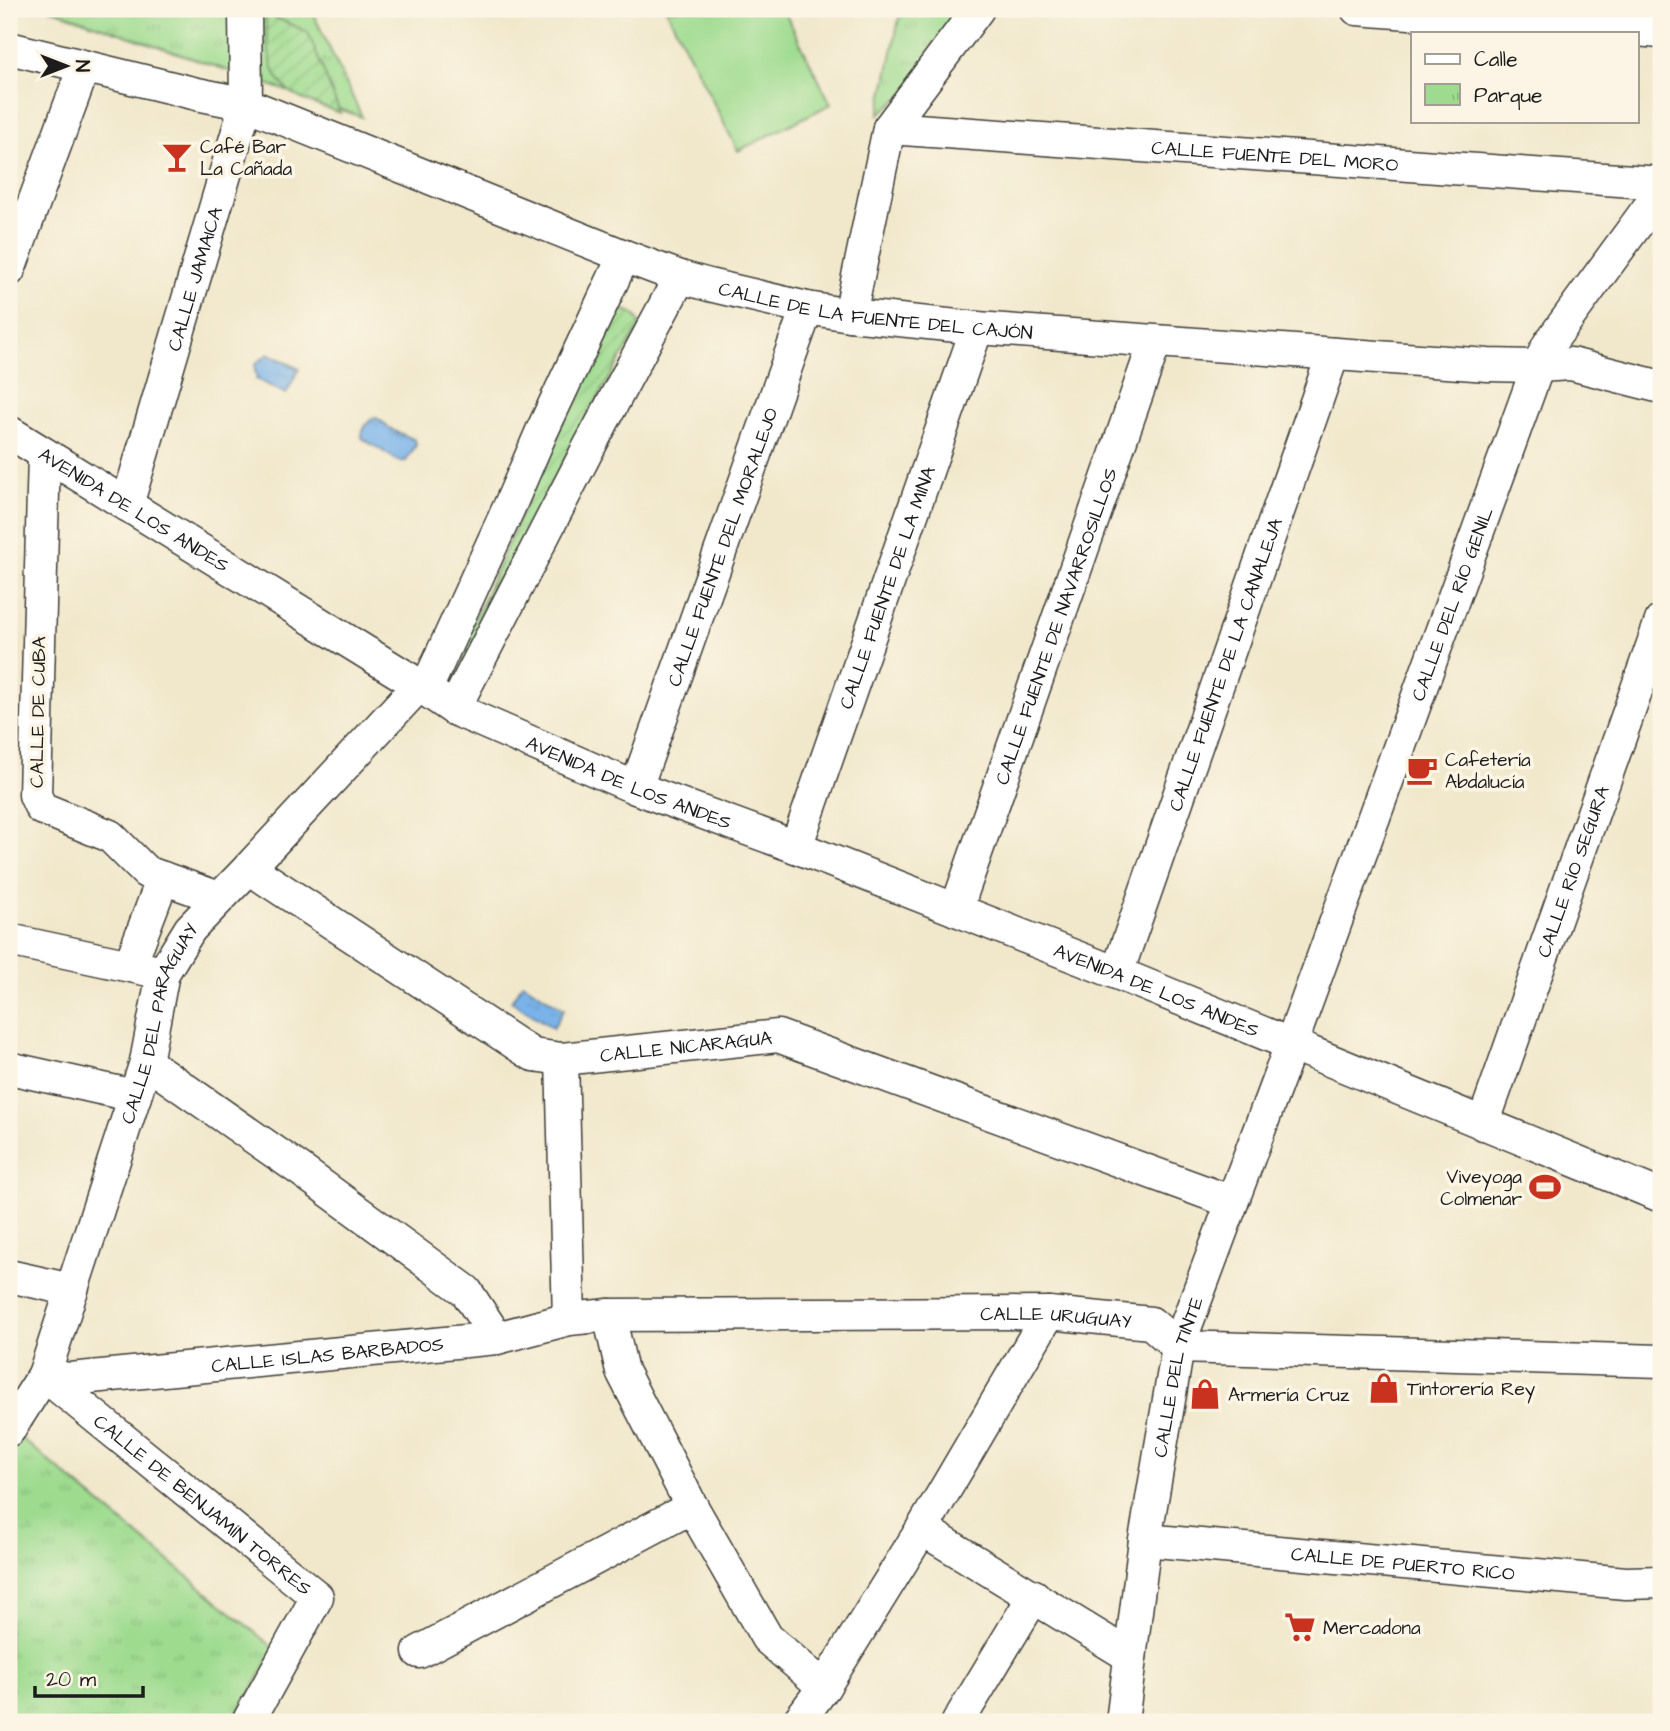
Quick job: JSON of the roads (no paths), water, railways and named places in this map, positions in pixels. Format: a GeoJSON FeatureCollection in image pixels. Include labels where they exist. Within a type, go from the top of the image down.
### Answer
{"type":"FeatureCollection","features":[{"type":"Feature","properties":{"kind":"street","name":"CALLE JAMAICA"},"geometry":{"type":"LineString","coordinates":[[127,505],[246,104],[244,9]]}},
{"type":"Feature","properties":{"kind":"street"},"geometry":{"type":"LineString","coordinates":[[850,315],[889,128],[978,9]]}},
{"type":"Feature","properties":{"kind":"street"},"geometry":{"type":"LineString","coordinates":[[1357,9],[1661,32]]}},
{"type":"Feature","properties":{"kind":"street","name":"CALLE DE LA FUENTE DEL CAJÓN"},"geometry":{"type":"LineString","coordinates":[[9,48],[246,104],[680,277],[807,308],[977,328],[1155,342],[1488,365],[1538,366],[1571,363],[1661,387]]}},
{"type":"Feature","properties":{"kind":"street"},"geometry":{"type":"LineString","coordinates":[[9,270],[84,66]]}},
{"type":"Feature","properties":{"kind":"street","name":"CALLE FUENTE DEL MORO"},"geometry":{"type":"LineString","coordinates":[[889,128],[1661,183]]}},
{"type":"Feature","properties":{"kind":"street","name":"CALLE DEL RÍO GENIL"},"geometry":{"type":"LineString","coordinates":[[1292,1045],[1538,366],[1549,344],[1661,191]]}},
{"type":"Feature","properties":{"kind":"street","name":"CALLE DEL PARAGUAY"},"geometry":{"type":"LineString","coordinates":[[9,1430],[44,1375],[146,1062],[163,973],[190,929],[422,687],[510,505],[542,430],[624,256]]}},
{"type":"Feature","properties":{"kind":"street"},"geometry":{"type":"LineString","coordinates":[[454,709],[680,277]]}},
{"type":"Feature","properties":{"kind":"street","name":"CALLE FUENTE DEL MORALEJO"},"geometry":{"type":"LineString","coordinates":[[636,788],[807,308]]}},
{"type":"Feature","properties":{"kind":"street","name":"CALLE FUENTE DE LA MINA"},"geometry":{"type":"LineString","coordinates":[[796,847],[977,328]]}},
{"type":"Feature","properties":{"kind":"street","name":"CALLE FUENTE DE NAVARROSILLOS"},"geometry":{"type":"LineString","coordinates":[[956,909],[1155,342]]}},
{"type":"Feature","properties":{"kind":"street","name":"CALLE FUENTE DE LA CANALEJA"},"geometry":{"type":"LineString","coordinates":[[1117,973],[1333,354]]}},
{"type":"Feature","properties":{"kind":"street","name":"AVENIDA DE LOS ANDES"},"geometry":{"type":"LineString","coordinates":[[9,432],[454,709],[636,788],[796,847],[1117,973],[1661,1196]]}},
{"type":"Feature","properties":{"kind":"street","name":"CALLE DE CUBA"},"geometry":{"type":"LineString","coordinates":[[44,454],[35,795],[41,808],[110,836],[146,872],[219,898]]}},
{"type":"Feature","properties":{"kind":"street","name":"CALLE RÍO SEGURA"},"geometry":{"type":"LineString","coordinates":[[1483,1124],[1661,621]]}},
{"type":"Feature","properties":{"kind":"street","name":"CALLE NICARAGUA"},"geometry":{"type":"LineString","coordinates":[[249,868],[533,1055],[562,1059],[778,1036],[1232,1202]]}},
{"type":"Feature","properties":{"kind":"street"},"geometry":{"type":"LineString","coordinates":[[130,965],[163,878]]}},
{"type":"Feature","properties":{"kind":"street"},"geometry":{"type":"LineString","coordinates":[[9,940],[163,973]]}},
{"type":"Feature","properties":{"kind":"street","name":"CALLE DEL TINTE"},"geometry":{"type":"LineString","coordinates":[[1122,1722],[1145,1540],[1178,1347],[1292,1045]]}},
{"type":"Feature","properties":{"kind":"street"},"geometry":{"type":"LineString","coordinates":[[562,1059],[569,1319]]}},
{"type":"Feature","properties":{"kind":"street"},"geometry":{"type":"LineString","coordinates":[[146,1062],[467,1291],[497,1338]]}},
{"type":"Feature","properties":{"kind":"street"},"geometry":{"type":"LineString","coordinates":[[9,1068],[135,1096]]}},
{"type":"Feature","properties":{"kind":"street"},"geometry":{"type":"LineString","coordinates":[[9,1276],[72,1290]]}},
{"type":"Feature","properties":{"kind":"street"},"geometry":{"type":"LineString","coordinates":[[798,1722],[824,1687],[922,1529],[1049,1313]]}},
{"type":"Feature","properties":{"kind":"street","name":"CALLE URUGUAY"},"geometry":{"type":"LineString","coordinates":[[609,1315],[1049,1313],[1151,1323],[1178,1347]]}},
{"type":"Feature","properties":{"kind":"street"},"geometry":{"type":"LineString","coordinates":[[609,1315],[622,1371],[692,1507],[767,1638],[824,1687]]}},
{"type":"Feature","properties":{"kind":"street","name":"CALLE ISLAS BARBADOS"},"geometry":{"type":"LineString","coordinates":[[44,1375],[70,1379],[497,1338],[569,1319],[609,1315]]}},
{"type":"Feature","properties":{"kind":"street"},"geometry":{"type":"LineString","coordinates":[[1178,1347],[1661,1361]]}},
{"type":"Feature","properties":{"kind":"street","name":"CALLE DE BENJAMÍN TORRES"},"geometry":{"type":"LineString","coordinates":[[44,1375],[317,1597],[248,1722]]}},
{"type":"Feature","properties":{"kind":"street"},"geometry":{"type":"LineString","coordinates":[[419,1652],[692,1507]]}},
{"type":"Feature","properties":{"kind":"street"},"geometry":{"type":"LineString","coordinates":[[922,1529],[1130,1656]]}},
{"type":"Feature","properties":{"kind":"street","name":"CALLE DE PUERTO RICO"},"geometry":{"type":"LineString","coordinates":[[1145,1540],[1626,1583],[1661,1582]]}},
{"type":"Feature","properties":{"kind":"street"},"geometry":{"type":"LineString","coordinates":[[958,1722],[1034,1596]]}},
{"type":"Feature","properties":{"kind":"water"},"geometry":{"type":"Polygon","coordinates":[[[269,354],[299,369],[286,394],[256,379],[256,364],[269,354]]]}},
{"type":"Feature","properties":{"kind":"water"},"geometry":{"type":"Polygon","coordinates":[[[374,417],[391,429],[415,440],[416,445],[406,461],[400,462],[362,438],[365,426],[374,417]]]}},
{"type":"Feature","properties":{"kind":"water"},"geometry":{"type":"Polygon","coordinates":[[[523,983],[564,1009],[553,1028],[511,1001],[523,983]]]}},
{"type":"Feature","properties":{"kind":"place","name":"Café Bar La Cañada"},"geometry":{"type":"Point","coordinates":[177,157]}},
{"type":"Feature","properties":{"kind":"place","name":"Cafetería Abdalucía"},"geometry":{"type":"Point","coordinates":[1422,770]}},
{"type":"Feature","properties":{"kind":"place","name":"Viveyoga Colmenar"},"geometry":{"type":"Point","coordinates":[1545,1187]}},
{"type":"Feature","properties":{"kind":"place","name":"Tintorería Rey"},"geometry":{"type":"Point","coordinates":[1384,1388]}},
{"type":"Feature","properties":{"kind":"place","name":"Armería Cruz"},"geometry":{"type":"Point","coordinates":[1205,1394]}},
{"type":"Feature","properties":{"kind":"place","name":"Mercadona"},"geometry":{"type":"Point","coordinates":[1300,1627]}}]}
